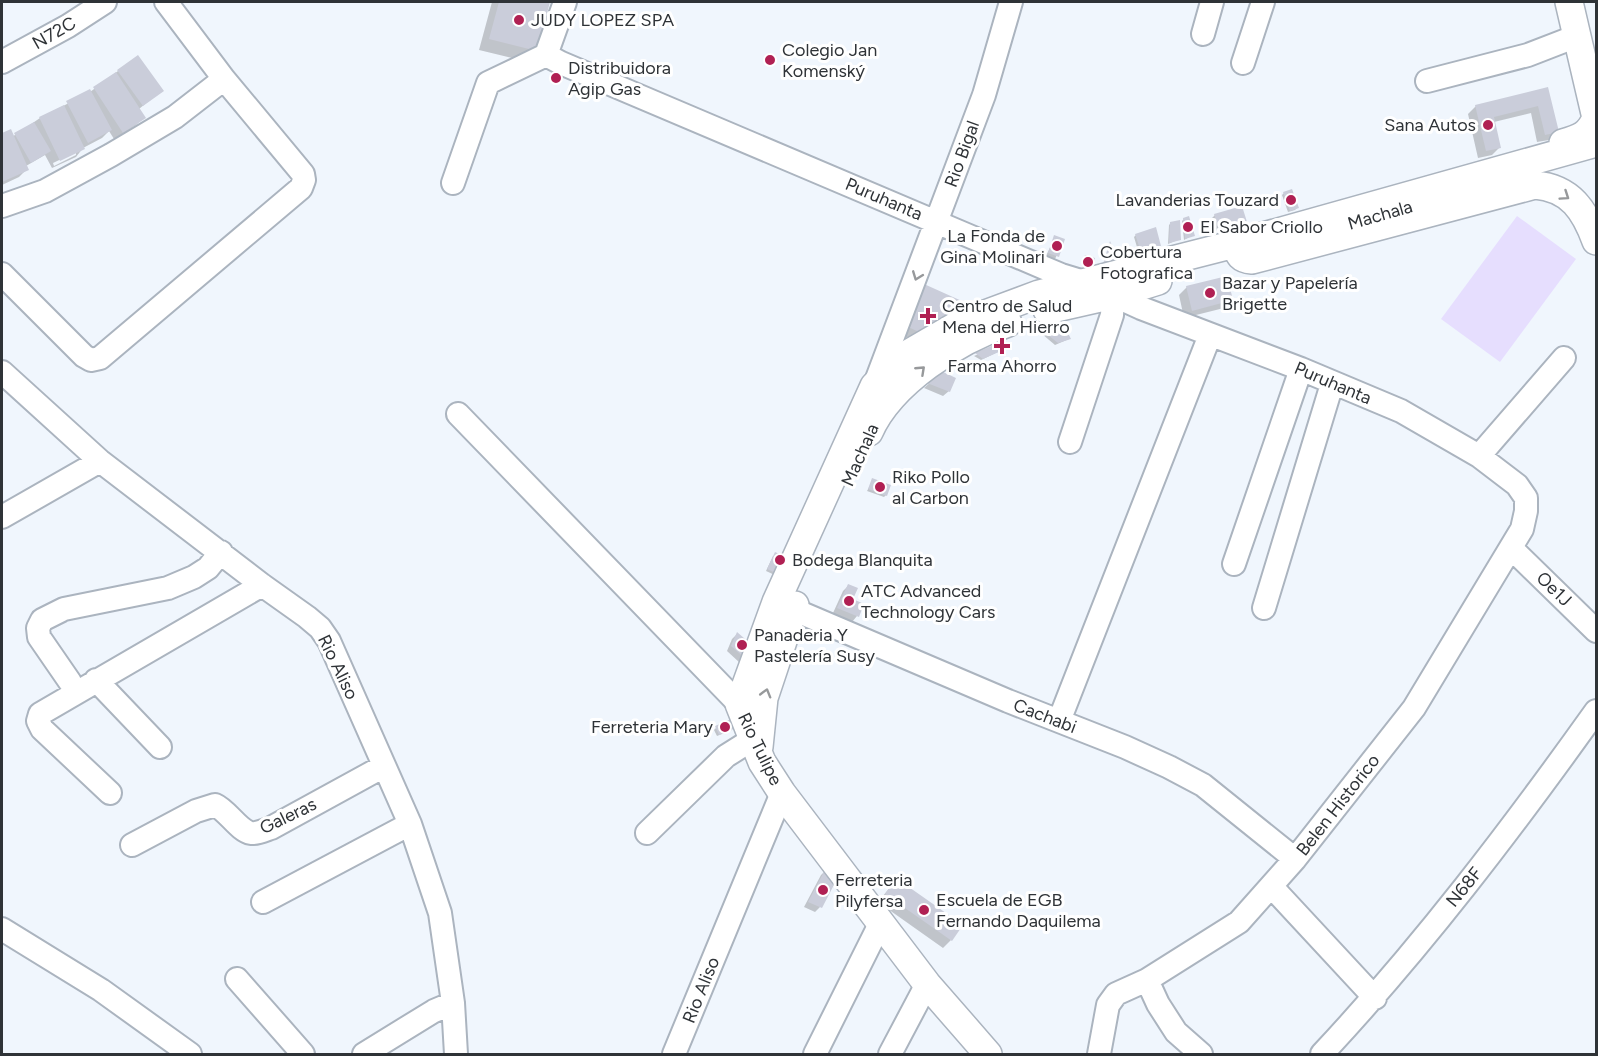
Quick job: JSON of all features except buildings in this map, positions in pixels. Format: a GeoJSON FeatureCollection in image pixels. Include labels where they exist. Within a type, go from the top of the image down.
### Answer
{"type":"FeatureCollection","features":[{"type":"Feature","properties":{"kind":"main road"},"geometry":{"type":"LineString","coordinates":[[1320,219],[1367,198],[1582,137],[1591,130],[1596,118],[1569,2]]}},
{"type":"Feature","properties":{"kind":"main road","name":"Machala"},"geometry":{"type":"LineString","coordinates":[[739,704],[882,394],[906,355],[961,322],[1039,294],[1084,282],[1237,250],[1523,169],[1596,143]]}},
{"type":"Feature","properties":{"kind":"main road","name":"Machala"},"geometry":{"type":"LineString","coordinates":[[882,394],[932,360],[991,329],[1048,310],[1113,295],[1320,219],[1596,153]]}},
{"type":"Feature","properties":{"kind":"main road"},"geometry":{"type":"LineString","coordinates":[[1237,250],[1246,259],[1262,258],[1535,185],[1549,186],[1576,203],[1589,221],[1596,241]]}},
{"type":"Feature","properties":{"kind":"main road","name":"Machala"},"geometry":{"type":"LineString","coordinates":[[756,745],[784,606]]}},
{"type":"Feature","properties":{"kind":"main road","name":"Rio Tulipe"},"geometry":{"type":"LineString","coordinates":[[739,704],[769,774],[782,793],[927,984],[988,1054]]}},
{"type":"Feature","properties":{"kind":"street","name":"N72C"},"geometry":{"type":"LineString","coordinates":[[2,62],[68,26],[105,2]]}},
{"type":"Feature","properties":{"kind":"street"},"geometry":{"type":"LineString","coordinates":[[2,274],[84,357],[91,360],[100,358],[301,188],[304,180],[303,174],[224,79],[166,2]]}},
{"type":"Feature","properties":{"kind":"street"},"geometry":{"type":"LineString","coordinates":[[453,183],[488,83],[546,55],[565,2]]}},
{"type":"Feature","properties":{"kind":"street","name":"Rio Bigal"},"geometry":{"type":"LineString","coordinates":[[882,394],[937,221],[984,95],[1011,2]]}},
{"type":"Feature","properties":{"kind":"street"},"geometry":{"type":"LineString","coordinates":[[1203,34],[1212,2]]}},
{"type":"Feature","properties":{"kind":"street"},"geometry":{"type":"LineString","coordinates":[[1243,63],[1263,2]]}},
{"type":"Feature","properties":{"kind":"street"},"geometry":{"type":"LineString","coordinates":[[1426,81],[1528,55],[1577,36]]}},
{"type":"Feature","properties":{"kind":"street","name":"Puruhanta"},"geometry":{"type":"LineString","coordinates":[[546,55],[1061,275],[1084,282],[1141,308],[1300,369],[1401,411],[1479,456],[1516,485],[1527,503]]}},
{"type":"Feature","properties":{"kind":"street"},"geometry":{"type":"LineString","coordinates":[[2,206],[45,191],[111,155],[175,117],[224,79]]}},
{"type":"Feature","properties":{"kind":"street"},"geometry":{"type":"LineString","coordinates":[[1070,442],[1112,315],[1113,295]]}},
{"type":"Feature","properties":{"kind":"street"},"geometry":{"type":"LineString","coordinates":[[1059,721],[1210,335]]}},
{"type":"Feature","properties":{"kind":"street"},"geometry":{"type":"LineString","coordinates":[[1479,456],[1563,358]]}},
{"type":"Feature","properties":{"kind":"street"},"geometry":{"type":"LineString","coordinates":[[1234,564],[1300,369]]}},
{"type":"Feature","properties":{"kind":"street","name":"Rio Aliso"},"geometry":{"type":"LineString","coordinates":[[2,373],[100,462],[262,585],[308,617],[329,641],[410,824],[440,913],[453,1003],[456,1054]]}},
{"type":"Feature","properties":{"kind":"street"},"geometry":{"type":"LineString","coordinates":[[1264,608],[1332,384]]}},
{"type":"Feature","properties":{"kind":"street","name":"Rio Tulipe"},"geometry":{"type":"LineString","coordinates":[[458,414],[739,704]]}},
{"type":"Feature","properties":{"kind":"street"},"geometry":{"type":"LineString","coordinates":[[2,517],[100,462]]}},
{"type":"Feature","properties":{"kind":"street","name":"Belen Historico"},"geometry":{"type":"LineString","coordinates":[[1100,1054],[1108,1005],[1116,994],[1147,980],[1239,922],[1295,859],[1414,708],[1522,529],[1527,503]]}},
{"type":"Feature","properties":{"kind":"street","name":"Oe1J"},"geometry":{"type":"LineString","coordinates":[[1511,548],[1596,631]]}},
{"type":"Feature","properties":{"kind":"street"},"geometry":{"type":"LineString","coordinates":[[70,682],[39,637],[38,628],[42,620],[64,609],[168,588],[208,568],[221,552]]}},
{"type":"Feature","properties":{"kind":"street"},"geometry":{"type":"LineString","coordinates":[[110,793],[42,729],[38,721],[40,714],[262,585]]}},
{"type":"Feature","properties":{"kind":"street","name":"Cachabi"},"geometry":{"type":"LineString","coordinates":[[784,606],[1008,701],[1125,747],[1203,784],[1295,859]]}},
{"type":"Feature","properties":{"kind":"street"},"geometry":{"type":"LineString","coordinates":[[96,680],[160,747]]}},
{"type":"Feature","properties":{"kind":"street","name":"N68F"},"geometry":{"type":"LineString","coordinates":[[1322,1054],[1375,998],[1526,809],[1596,711]]}},
{"type":"Feature","properties":{"kind":"street"},"geometry":{"type":"LineString","coordinates":[[647,833],[726,756],[756,745]]}},
{"type":"Feature","properties":{"kind":"street","name":"Galeras"},"geometry":{"type":"LineString","coordinates":[[132,845],[196,811],[215,805],[222,808],[244,830],[251,833],[271,828],[384,766]]}},
{"type":"Feature","properties":{"kind":"street","name":"Rio Aliso"},"geometry":{"type":"LineString","coordinates":[[674,1054],[782,793]]}},
{"type":"Feature","properties":{"kind":"street"},"geometry":{"type":"LineString","coordinates":[[263,902],[410,824]]}},
{"type":"Feature","properties":{"kind":"street"},"geometry":{"type":"LineString","coordinates":[[1271,886],[1375,998]]}},
{"type":"Feature","properties":{"kind":"street"},"geometry":{"type":"LineString","coordinates":[[814,1054],[881,922]]}},
{"type":"Feature","properties":{"kind":"street"},"geometry":{"type":"LineString","coordinates":[[2,929],[101,990],[190,1054]]}},
{"type":"Feature","properties":{"kind":"street"},"geometry":{"type":"LineString","coordinates":[[237,979],[303,1054]]}},
{"type":"Feature","properties":{"kind":"street"},"geometry":{"type":"LineString","coordinates":[[1147,980],[1158,1004],[1176,1032],[1201,1054]]}},
{"type":"Feature","properties":{"kind":"street"},"geometry":{"type":"LineString","coordinates":[[890,1054],[927,984]]}},
{"type":"Feature","properties":{"kind":"street"},"geometry":{"type":"LineString","coordinates":[[364,1054],[434,1011],[453,1003]]}},
{"type":"Feature","properties":{"kind":"shaded area"},"geometry":{"type":"Polygon","coordinates":[[[1517,216],[1576,259],[1500,362],[1441,319],[1517,216]]]}},
{"type":"Feature","properties":{"kind":"place","name":"JUDY LOPEZ SPA"},"geometry":{"type":"Point","coordinates":[519,20]}},
{"type":"Feature","properties":{"kind":"place","name":"Colegio Jan Komenský"},"geometry":{"type":"Point","coordinates":[770,60]}},
{"type":"Feature","properties":{"kind":"place","name":"Distribuidora Agip Gas"},"geometry":{"type":"Point","coordinates":[556,78]}},
{"type":"Feature","properties":{"kind":"place","name":"Sana Autos"},"geometry":{"type":"Point","coordinates":[1488,125]}},
{"type":"Feature","properties":{"kind":"place","name":"Lavanderias Touzard"},"geometry":{"type":"Point","coordinates":[1291,200]}},
{"type":"Feature","properties":{"kind":"place","name":"El Sabor Criollo"},"geometry":{"type":"Point","coordinates":[1188,227]}},
{"type":"Feature","properties":{"kind":"place","name":"La Fonda de Gina Molinari"},"geometry":{"type":"Point","coordinates":[1057,246]}},
{"type":"Feature","properties":{"kind":"place","name":"Cobertura Fotografica"},"geometry":{"type":"Point","coordinates":[1088,262]}},
{"type":"Feature","properties":{"kind":"place","name":"Bazar y Papelería Brigette"},"geometry":{"type":"Point","coordinates":[1210,293]}},
{"type":"Feature","properties":{"kind":"place","name":"Centro de Salud Mena del Hierro"},"geometry":{"type":"Point","coordinates":[928,316]}},
{"type":"Feature","properties":{"kind":"place","name":"Farma Ahorro"},"geometry":{"type":"Point","coordinates":[1002,346]}},
{"type":"Feature","properties":{"kind":"place","name":"Riko Pollo al Carbon"},"geometry":{"type":"Point","coordinates":[880,487]}},
{"type":"Feature","properties":{"kind":"place","name":"Bodega Blanquita"},"geometry":{"type":"Point","coordinates":[780,560]}},
{"type":"Feature","properties":{"kind":"place","name":"ATC Advanced Technology Cars"},"geometry":{"type":"Point","coordinates":[849,601]}},
{"type":"Feature","properties":{"kind":"place","name":"Panaderia Y Pastelería Susy"},"geometry":{"type":"Point","coordinates":[742,645]}},
{"type":"Feature","properties":{"kind":"place","name":"Ferreteria Mary"},"geometry":{"type":"Point","coordinates":[725,727]}},
{"type":"Feature","properties":{"kind":"place","name":"Ferreteria Pilyfersa"},"geometry":{"type":"Point","coordinates":[823,890]}},
{"type":"Feature","properties":{"kind":"place","name":"Escuela de EGB Fernando Daquilema"},"geometry":{"type":"Point","coordinates":[924,910]}}]}
